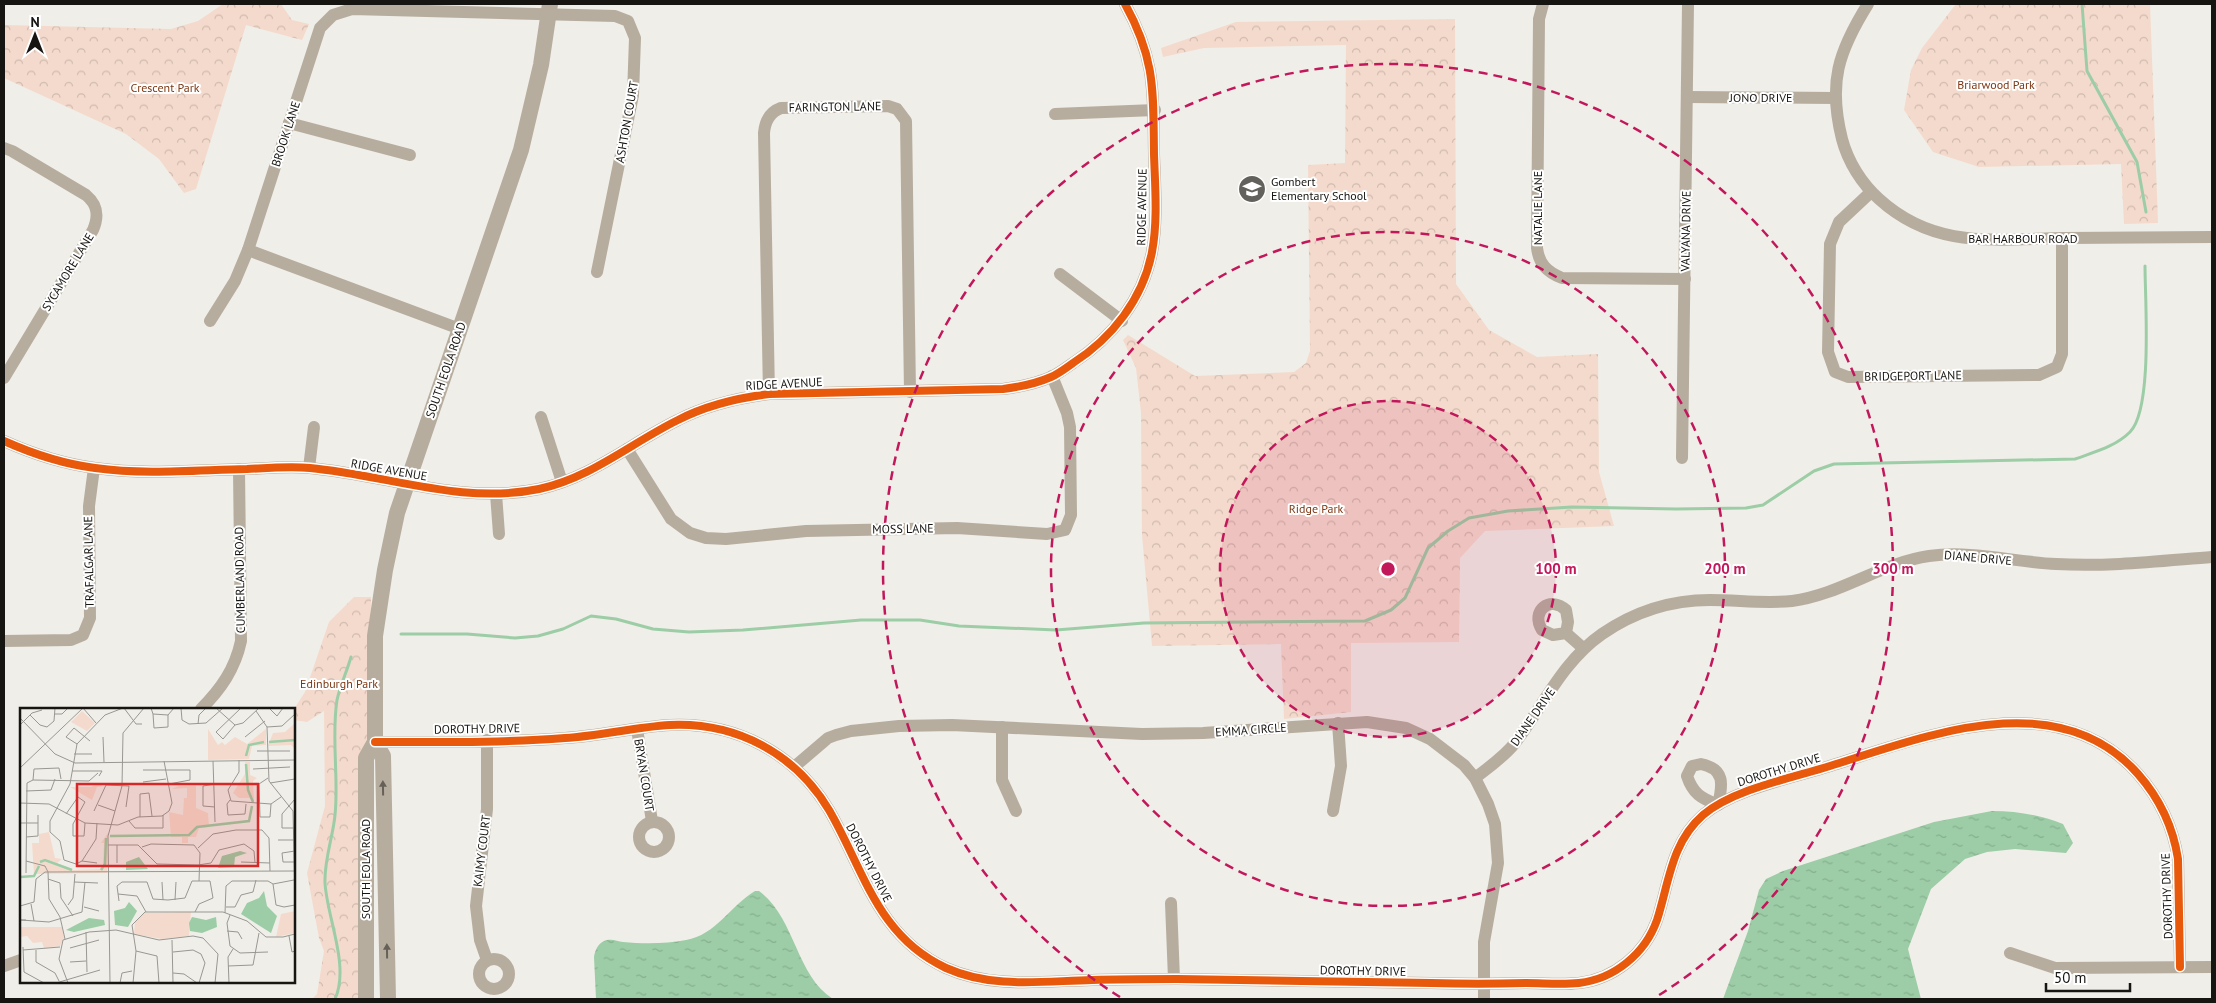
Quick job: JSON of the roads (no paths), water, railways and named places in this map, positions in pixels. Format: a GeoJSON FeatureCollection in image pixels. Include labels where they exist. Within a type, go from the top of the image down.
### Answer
{"type":"FeatureCollection","features":[{"type":"Feature","properties":{"kind":"street","name":"RIDGE AVENUE"},"geometry":{"type":"LineString","coordinates":[[4,441],[37,454],[94,468],[136,470],[309,468],[442,491],[496,494],[539,489],[562,482],[586,472],[676,420],[701,409],[725,402],[769,394],[1003,389],[1035,383],[1052,376],[1094,350],[1122,321],[1142,286],[1152,255],[1154,240],[1154,110],[1152,76],[1145,48],[1125,4]]}},
{"type":"Feature","properties":{"kind":"street","name":"NATALIE LANE"},"geometry":{"type":"LineString","coordinates":[[1543,4],[1540,19],[1537,248],[1541,262],[1546,269],[1562,278],[1685,279]]}},
{"type":"Feature","properties":{"kind":"street","name":"VALYANA DRIVE"},"geometry":{"type":"LineString","coordinates":[[1682,458],[1688,4]]}},
{"type":"Feature","properties":{"kind":"street","name":"BAR HARBOUR ROAD"},"geometry":{"type":"LineString","coordinates":[[1868,4],[1846,44],[1840,62],[1834,98],[1843,144],[1850,161],[1871,192],[1901,217],[1916,226],[1946,236],[1975,240],[2212,237]]}},
{"type":"Feature","properties":{"kind":"street","name":"BROOK LANE"},"geometry":{"type":"LineString","coordinates":[[210,322],[235,282],[248,250],[320,28],[333,15],[352,9],[550,9]]}},
{"type":"Feature","properties":{"kind":"street","name":"ASHTON COURT"},"geometry":{"type":"LineString","coordinates":[[550,9],[615,16],[628,21],[635,38],[633,95],[597,272]]}},
{"type":"Feature","properties":{"kind":"street","name":"SOUTH EOLA ROAD"},"geometry":{"type":"LineString","coordinates":[[366,999],[366,758],[375,742],[375,636],[390,541],[406,484],[521,150],[541,64],[550,9]]}},
{"type":"Feature","properties":{"kind":"street","name":"JONO DRIVE"},"geometry":{"type":"LineString","coordinates":[[1687,97],[1834,98]]}},
{"type":"Feature","properties":{"kind":"street","name":"FARINGTON LANE"},"geometry":{"type":"LineString","coordinates":[[769,394],[764,133],[766,122],[772,114],[781,108],[879,106],[897,109],[906,121],[910,392]]}},
{"type":"Feature","properties":{"kind":"street"},"geometry":{"type":"LineString","coordinates":[[1055,114],[1154,110]]}},
{"type":"Feature","properties":{"kind":"street"},"geometry":{"type":"LineString","coordinates":[[289,123],[410,155]]}},
{"type":"Feature","properties":{"kind":"street","name":"SYCAMORE LANE"},"geometry":{"type":"LineString","coordinates":[[4,148],[12,150],[86,195],[93,201],[97,216],[93,230],[4,378]]}},
{"type":"Feature","properties":{"kind":"street","name":"BRIDGEPORT LANE"},"geometry":{"type":"LineString","coordinates":[[1871,192],[1840,222],[1830,244],[1828,352],[1835,372],[1848,377],[2038,375],[2057,367],[2062,354],[2062,238]]}},
{"type":"Feature","properties":{"kind":"street"},"geometry":{"type":"LineString","coordinates":[[248,250],[460,329]]}},
{"type":"Feature","properties":{"kind":"street"},"geometry":{"type":"LineString","coordinates":[[1060,274],[1122,321]]}},
{"type":"Feature","properties":{"kind":"street","name":"MOSS LANE"},"geometry":{"type":"LineString","coordinates":[[627,449],[671,519],[690,533],[706,538],[726,539],[806,531],[957,528],[1048,534],[1065,530],[1071,515],[1070,427],[1052,376]]}},
{"type":"Feature","properties":{"kind":"street"},"geometry":{"type":"LineString","coordinates":[[541,417],[562,482]]}},
{"type":"Feature","properties":{"kind":"street"},"geometry":{"type":"LineString","coordinates":[[309,468],[314,427]]}},
{"type":"Feature","properties":{"kind":"street","name":"TRAFALGAR LANE"},"geometry":{"type":"LineString","coordinates":[[4,641],[71,640],[83,635],[90,618],[89,506],[94,468]]}},
{"type":"Feature","properties":{"kind":"street","name":"CUMBERLAND ROAD"},"geometry":{"type":"LineString","coordinates":[[202,708],[227,678],[236,660],[241,640],[239,469]]}},
{"type":"Feature","properties":{"kind":"street"},"geometry":{"type":"LineString","coordinates":[[496,494],[499,534]]}},
{"type":"Feature","properties":{"kind":"street","name":"DIANE DRIVE"},"geometry":{"type":"LineString","coordinates":[[1475,778],[1502,757],[1514,744],[1583,648],[1622,622],[1658,607],[1700,600],[1772,602],[1799,600],[1824,593],[1901,562],[1928,556],[1958,554],[2036,564],[2074,565],[2212,557]]}},
{"type":"Feature","properties":{"kind":"street"},"geometry":{"type":"LineString","coordinates":[[1566,633],[1583,648]]}},
{"type":"Feature","properties":{"kind":"street","name":"EMMA CIRCLE"},"geometry":{"type":"LineString","coordinates":[[794,767],[828,738],[851,731],[924,725],[1142,734],[1203,733],[1338,723],[1380,722],[1406,728],[1440,746],[1464,765],[1475,778],[1488,804],[1498,843],[1497,876],[1484,942],[1484,999]]}},
{"type":"Feature","properties":{"kind":"street"},"geometry":{"type":"LineString","coordinates":[[1333,811],[1341,766],[1338,723]]}},
{"type":"Feature","properties":{"kind":"street","name":"DOROTHY DRIVE"},"geometry":{"type":"LineString","coordinates":[[375,742],[565,738],[663,725],[690,725],[728,730],[762,744],[794,767],[814,787],[825,804],[881,912],[902,937],[934,961],[949,969],[981,980],[999,982],[1174,979],[1484,984],[1582,982],[1604,976],[1634,957],[1657,920],[1668,874],[1679,846],[1700,818],[1718,804],[1732,797],[1930,735],[1952,730],[2031,723],[2057,726],[2081,734],[2108,748],[2134,769],[2154,794],[2169,824],[2176,844],[2179,872],[2180,967]]}},
{"type":"Feature","properties":{"kind":"street"},"geometry":{"type":"LineString","coordinates":[[1002,728],[1002,780],[1016,811]]}},
{"type":"Feature","properties":{"kind":"street","name":"BRYAN COURT"},"geometry":{"type":"LineString","coordinates":[[637,729],[652,821]]}},
{"type":"Feature","properties":{"kind":"street","name":"KAIMY COURT"},"geometry":{"type":"LineString","coordinates":[[486,740],[487,809],[476,906],[480,940],[487,960]]}},
{"type":"Feature","properties":{"kind":"street","name":"SOUTH EOLA ROAD"},"geometry":{"type":"LineString","coordinates":[[375,742],[383,756],[388,999]]}},
{"type":"Feature","properties":{"kind":"street"},"geometry":{"type":"LineString","coordinates":[[1172,903],[1174,979]]}},
{"type":"Feature","properties":{"kind":"street"},"geometry":{"type":"LineString","coordinates":[[2010,953],[2055,968],[2212,967]]}},
{"type":"Feature","properties":{"kind":"street"},"geometry":{"type":"LineString","coordinates":[[4,966],[20,960]]}},
{"type":"Feature","properties":{"kind":"water"},"geometry":{"type":"Polygon","coordinates":[[[1992,811],[2028,814],[2063,824],[2073,843],[2066,853],[2015,849],[1987,852],[1965,859],[1931,889],[1908,949],[1921,999],[1723,999],[1748,931],[1759,890],[1766,879],[1783,871],[1934,822],[1992,811]]]}},
{"type":"Feature","properties":{"kind":"water"},"geometry":{"type":"Polygon","coordinates":[[[755,891],[759,891],[771,902],[781,916],[811,976],[821,989],[833,999],[596,999],[594,957],[597,948],[602,942],[612,940],[631,943],[663,943],[697,937],[714,926],[755,891]]]}},
{"type":"Feature","properties":{"kind":"waterway"},"geometry":{"type":"LineString","coordinates":[[2082,4],[2087,71],[2137,162],[2146,212]]}},
{"type":"Feature","properties":{"kind":"waterway"},"geometry":{"type":"LineString","coordinates":[[401,634],[467,634],[515,638],[538,636],[563,629],[591,616],[616,619],[653,629],[689,632],[743,630],[861,620],[920,620],[959,626],[1056,630],[1144,623],[1365,621],[1391,610],[1405,598],[1428,548],[1448,531],[1469,518],[1508,511],[1572,507],[1746,508],[1763,505],[1814,471],[1834,464],[2075,459],[2118,442],[2130,432],[2137,420],[2142,401],[2146,353],[2145,266]]}},
{"type":"Feature","properties":{"kind":"waterway"},"geometry":{"type":"LineString","coordinates":[[335,999],[339,986],[339,957],[327,897],[325,874],[336,801],[335,714],[340,689],[351,657]]}},
{"type":"Feature","properties":{"kind":"place","name":"Gombert Elementary School"},"geometry":{"type":"Point","coordinates":[1252,189]}},
{"type":"Feature","properties":{"kind":"park label","name":"Briarwood Park"},"geometry":{"type":"Point","coordinates":[1996,85]}},
{"type":"Feature","properties":{"kind":"park label","name":"Crescent Park"},"geometry":{"type":"Point","coordinates":[165,88]}},
{"type":"Feature","properties":{"kind":"park label","name":"Ridge Park"},"geometry":{"type":"Point","coordinates":[1316,509]}},
{"type":"Feature","properties":{"kind":"park label","name":"Edinburgh Park"},"geometry":{"type":"Point","coordinates":[339,684]}}]}
